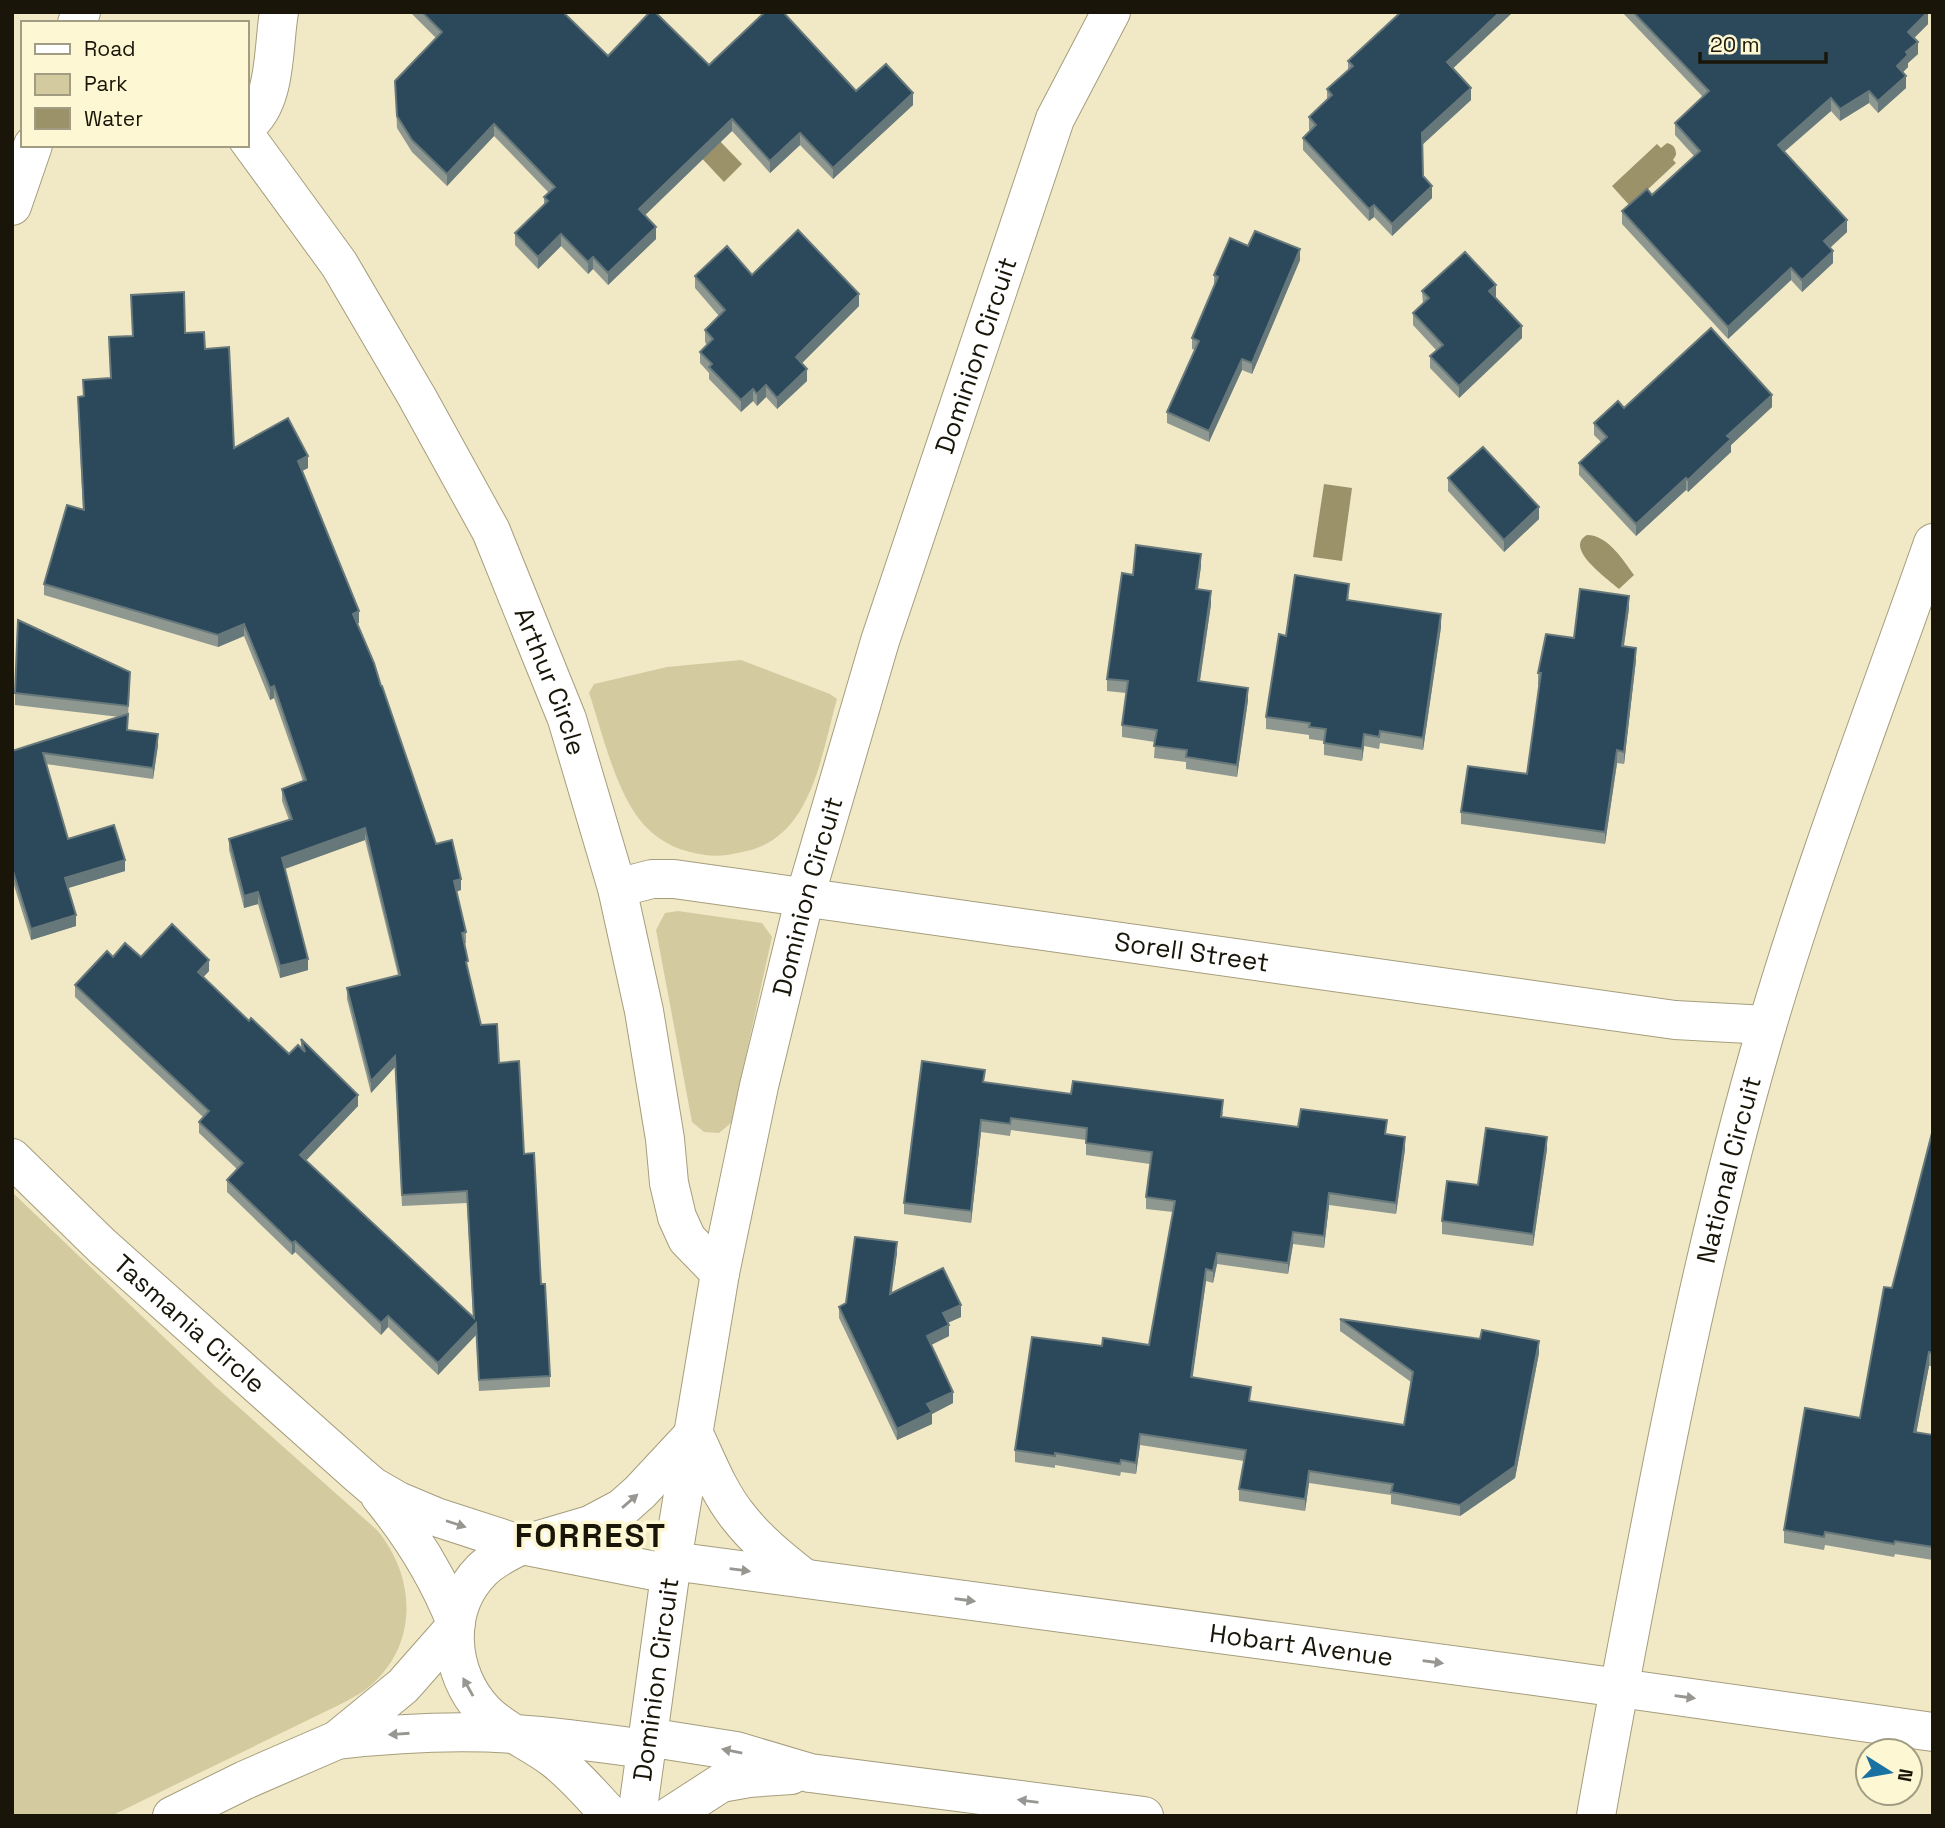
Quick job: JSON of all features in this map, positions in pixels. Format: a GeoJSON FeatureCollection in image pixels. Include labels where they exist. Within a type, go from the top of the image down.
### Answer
{"type":"FeatureCollection","features":[{"type":"Feature","properties":{"kind":"street"},"geometry":{"type":"LineString","coordinates":[[248,124],[266,99],[279,12]]}},
{"type":"Feature","properties":{"kind":"street","name":"Dominion Circuit"},"geometry":{"type":"LineString","coordinates":[[638,1816],[671,1568],[720,1273],[759,1086],[805,897],[880,641],[1055,119],[1111,12]]}},
{"type":"Feature","properties":{"kind":"street","name":"Arthur Circle"},"geometry":{"type":"LineString","coordinates":[[248,139],[339,264],[491,531],[567,719],[617,888],[644,1011],[665,1139],[669,1183],[677,1217],[687,1239],[720,1273]]}},
{"type":"Feature","properties":{"kind":"street"},"geometry":{"type":"LineString","coordinates":[[12,206],[32,147]]}},
{"type":"Feature","properties":{"kind":"street","name":"National Circuit"},"geometry":{"type":"LineString","coordinates":[[1597,1816],[1618,1688],[1674,1403],[1714,1219],[1768,1025],[1806,902],[1933,543]]}},
{"type":"Feature","properties":{"kind":"street","name":"Sorell Street"},"geometry":{"type":"LineString","coordinates":[[617,888],[641,880],[663,878],[1675,1020],[1768,1025]]}},
{"type":"Feature","properties":{"kind":"street","name":"Tasmania Circle"},"geometry":{"type":"LineString","coordinates":[[12,1158],[102,1246],[372,1486],[407,1529],[446,1600],[456,1625]]}},
{"type":"Feature","properties":{"kind":"street"},"geometry":{"type":"LineString","coordinates":[[611,1816],[566,1769],[484,1711],[468,1690],[454,1647],[456,1625],[464,1598],[477,1576],[490,1564],[522,1545],[590,1525],[622,1508],[695,1434],[713,1475],[735,1513],[766,1547],[804,1579]]}},
{"type":"Feature","properties":{"kind":"street","name":"Tasmania Circle"},"geometry":{"type":"LineString","coordinates":[[372,1486],[398,1502],[436,1517],[522,1545]]}},
{"type":"Feature","properties":{"kind":"street","name":"Hobart Avenue"},"geometry":{"type":"LineString","coordinates":[[522,1545],[671,1568],[804,1579],[1933,1731]]}},
{"type":"Feature","properties":{"kind":"street"},"geometry":{"type":"LineString","coordinates":[[172,1816],[245,1780],[337,1740],[403,1686],[456,1625]]}},
{"type":"Feature","properties":{"kind":"street"},"geometry":{"type":"LineString","coordinates":[[337,1740],[457,1731],[736,1751],[810,1773],[1144,1816]]}},
{"type":"Feature","properties":{"kind":"street"},"geometry":{"type":"LineString","coordinates":[[670,1816],[721,1783],[810,1773]]}},
{"type":"Feature","properties":{"kind":"green space"},"geometry":{"type":"Polygon","coordinates":[[[741,660],[837,699],[825,745],[810,792],[799,813],[784,831],[766,844],[737,853],[714,856],[688,852],[657,837],[634,812],[611,762],[589,693],[594,684],[667,667],[741,660]]]}},
{"type":"Feature","properties":{"kind":"green space"},"geometry":{"type":"Polygon","coordinates":[[[678,911],[762,923],[772,937],[731,1123],[719,1133],[704,1132],[692,1122],[656,930],[665,913],[678,911]]]}},
{"type":"Feature","properties":{"kind":"green space"},"geometry":{"type":"Polygon","coordinates":[[[12,1192],[216,1387],[377,1530],[390,1548],[405,1589],[404,1631],[397,1651],[386,1669],[367,1689],[111,1816],[12,1816],[12,1192]]]}},
{"type":"Feature","properties":{"kind":"water"},"geometry":{"type":"Polygon","coordinates":[[[684,104],[742,164],[724,182],[667,121],[684,104]]]}},
{"type":"Feature","properties":{"kind":"water"},"geometry":{"type":"Polygon","coordinates":[[[1667,143],[1675,148],[1676,155],[1673,160],[1676,163],[1630,206],[1612,186],[1657,144],[1661,148],[1667,143]]]}},
{"type":"Feature","properties":{"kind":"water"},"geometry":{"type":"Polygon","coordinates":[[[1324,484],[1352,488],[1342,561],[1313,557],[1324,484]]]}},
{"type":"Feature","properties":{"kind":"water"},"geometry":{"type":"Polygon","coordinates":[[[1587,535],[1602,539],[1608,544],[1634,575],[1619,589],[1584,555],[1580,548],[1581,541],[1587,535]]]}},
{"type":"Feature","properties":{"kind":"building"},"geometry":{"type":"Polygon","coordinates":[[[422,12],[563,12],[608,56],[650,12],[655,12],[709,65],[765,12],[783,12],[856,91],[886,64],[913,93],[833,168],[800,133],[770,161],[732,119],[639,209],[656,227],[608,273],[593,257],[588,262],[561,234],[538,257],[515,233],[548,201],[544,197],[555,187],[494,124],[447,174],[412,140],[397,116],[395,81],[442,32],[422,12]]]}},
{"type":"Feature","properties":{"kind":"building"},"geometry":{"type":"Polygon","coordinates":[[[1401,12],[1500,12],[1447,62],[1471,88],[1422,133],[1423,176],[1432,186],[1392,224],[1374,205],[1369,209],[1303,138],[1316,125],[1309,117],[1332,95],[1327,89],[1353,66],[1348,61],[1401,12]]]}},
{"type":"Feature","properties":{"kind":"building"},"geometry":{"type":"Polygon","coordinates":[[[1633,12],[1928,12],[1908,32],[1918,42],[1906,52],[1908,55],[1897,66],[1906,76],[1878,101],[1869,91],[1840,109],[1831,98],[1778,145],[1847,220],[1824,241],[1833,251],[1802,280],[1791,268],[1728,327],[1622,211],[1647,189],[1652,195],[1700,151],[1675,123],[1709,91],[1633,12]]]}},
{"type":"Feature","properties":{"kind":"building"},"geometry":{"type":"Polygon","coordinates":[[[798,230],[859,294],[796,357],[807,369],[777,398],[766,385],[757,394],[753,389],[741,400],[709,367],[712,364],[700,352],[713,339],[705,330],[725,310],[695,276],[727,246],[752,275],[798,230]]]}},
{"type":"Feature","properties":{"kind":"building"},"geometry":{"type":"Polygon","coordinates":[[[1255,231],[1300,249],[1252,363],[1242,359],[1209,431],[1167,412],[1199,341],[1192,338],[1218,277],[1214,275],[1230,238],[1248,246],[1255,231]]]}},
{"type":"Feature","properties":{"kind":"building"},"geometry":{"type":"Polygon","coordinates":[[[1465,252],[1496,285],[1489,291],[1522,326],[1459,386],[1430,356],[1443,345],[1413,313],[1429,298],[1422,291],[1465,252]]]}},
{"type":"Feature","properties":{"kind":"building"},"geometry":{"type":"Polygon","coordinates":[[[184,292],[185,333],[204,332],[205,349],[229,347],[234,448],[288,418],[308,456],[298,461],[359,611],[353,614],[374,663],[436,844],[452,840],[461,879],[454,881],[466,932],[462,933],[468,961],[466,962],[481,1025],[497,1024],[499,1063],[519,1061],[524,1154],[534,1153],[541,1284],[545,1284],[550,1376],[479,1380],[476,1323],[438,1363],[388,1316],[381,1323],[227,1180],[243,1163],[199,1122],[209,1111],[75,985],[107,951],[113,957],[125,943],[141,957],[172,924],[209,960],[198,972],[249,1021],[251,1018],[289,1054],[298,1045],[305,1052],[301,1039],[358,1095],[300,1155],[474,1318],[467,1191],[402,1195],[395,1056],[371,1081],[347,988],[400,975],[365,828],[282,858],[308,959],[280,966],[258,892],[244,896],[229,839],[292,819],[282,789],[306,780],[274,686],[270,688],[244,624],[218,635],[44,584],[67,505],[84,510],[78,397],[84,396],[83,380],[111,378],[109,337],[133,336],[131,295],[184,292]]]}},
{"type":"Feature","properties":{"kind":"building"},"geometry":{"type":"Polygon","coordinates":[[[1711,328],[1772,395],[1727,436],[1731,439],[1688,480],[1686,478],[1636,524],[1579,463],[1607,437],[1594,423],[1618,401],[1624,408],[1711,328]]]}},
{"type":"Feature","properties":{"kind":"building"},"geometry":{"type":"Polygon","coordinates":[[[1483,447],[1539,507],[1504,540],[1448,478],[1483,447]]]}},
{"type":"Feature","properties":{"kind":"building"},"geometry":{"type":"Polygon","coordinates":[[[1136,545],[1201,554],[1196,589],[1211,591],[1198,681],[1248,688],[1237,765],[1186,757],[1187,750],[1154,746],[1157,730],[1122,725],[1128,681],[1107,679],[1122,573],[1133,575],[1136,545]]]}},
{"type":"Feature","properties":{"kind":"building"},"geometry":{"type":"Polygon","coordinates":[[[1295,575],[1349,584],[1347,600],[1441,614],[1423,738],[1380,731],[1379,737],[1364,734],[1362,749],[1324,743],[1326,729],[1309,727],[1310,723],[1266,717],[1279,634],[1286,636],[1295,575]]]}},
{"type":"Feature","properties":{"kind":"building"},"geometry":{"type":"Polygon","coordinates":[[[1580,589],[1629,596],[1622,646],[1636,648],[1624,752],[1617,750],[1605,832],[1461,812],[1468,766],[1527,774],[1541,673],[1538,673],[1546,634],[1574,638],[1580,589]]]}},
{"type":"Feature","properties":{"kind":"building"},"geometry":{"type":"Polygon","coordinates":[[[18,620],[130,672],[128,706],[15,693],[18,620]]]}},
{"type":"Feature","properties":{"kind":"building"},"geometry":{"type":"Polygon","coordinates":[[[128,714],[127,730],[158,734],[153,768],[43,753],[68,839],[114,825],[125,860],[65,878],[76,915],[31,929],[12,868],[12,751],[128,714]]]}},
{"type":"Feature","properties":{"kind":"building"},"geometry":{"type":"Polygon","coordinates":[[[922,1061],[985,1070],[983,1082],[1071,1094],[1073,1081],[1223,1100],[1221,1117],[1298,1127],[1301,1109],[1387,1120],[1385,1134],[1405,1137],[1396,1203],[1329,1193],[1324,1236],[1293,1232],[1288,1263],[1217,1253],[1213,1271],[1206,1269],[1191,1377],[1251,1387],[1249,1401],[1404,1425],[1413,1372],[1340,1319],[1480,1339],[1482,1330],[1539,1341],[1515,1466],[1460,1505],[1391,1492],[1393,1484],[1309,1471],[1305,1499],[1239,1489],[1246,1450],[1140,1434],[1136,1463],[1121,1460],[1120,1464],[1055,1453],[1055,1456],[1015,1450],[1032,1337],[1102,1346],[1103,1338],[1149,1345],[1175,1201],[1146,1197],[1152,1152],[1086,1143],[1087,1128],[1011,1118],[1010,1124],[981,1120],[971,1211],[904,1203],[922,1061]]]}},
{"type":"Feature","properties":{"kind":"building"},"geometry":{"type":"Polygon","coordinates":[[[1486,1128],[1547,1137],[1533,1234],[1442,1221],[1447,1181],[1478,1185],[1486,1128]]]}},
{"type":"Feature","properties":{"kind":"building"},"geometry":{"type":"Polygon","coordinates":[[[1933,1129],[1933,1353],[1929,1352],[1914,1432],[1933,1435],[1933,1547],[1895,1541],[1894,1544],[1825,1532],[1824,1537],[1784,1530],[1805,1408],[1860,1418],[1884,1287],[1892,1288],[1933,1129]]]}},
{"type":"Feature","properties":{"kind":"building"},"geometry":{"type":"Polygon","coordinates":[[[855,1237],[897,1242],[890,1294],[943,1268],[961,1305],[943,1313],[949,1325],[927,1336],[953,1392],[927,1404],[932,1412],[897,1429],[839,1307],[846,1303],[855,1237]]]}},
{"type":"Feature","properties":{"kind":"district","name":"FORREST"},"geometry":{"type":"Point","coordinates":[591,1536]}}]}
